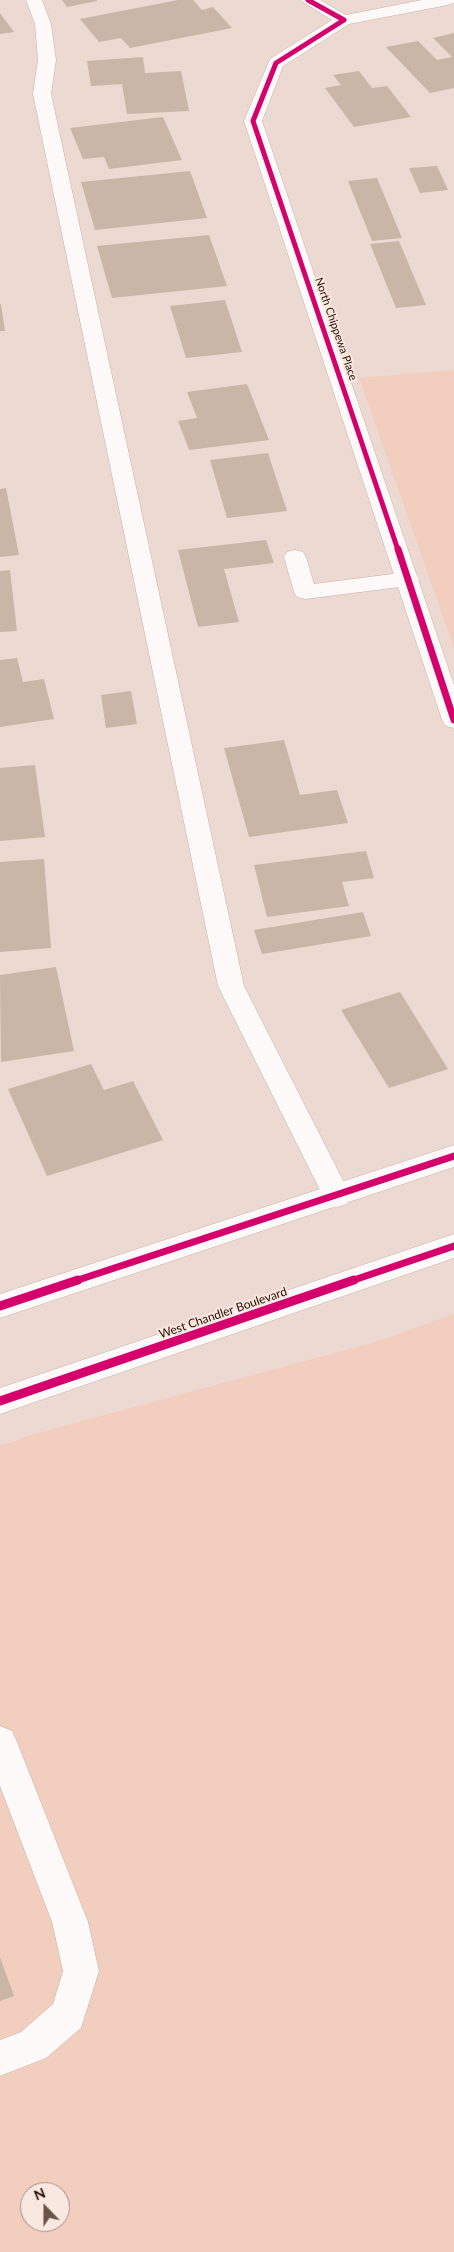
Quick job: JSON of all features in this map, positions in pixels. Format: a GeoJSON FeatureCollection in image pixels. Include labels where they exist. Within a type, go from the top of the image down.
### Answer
{"type":"FeatureCollection","features":[{"type":"Feature","properties":{"kind":"street"},"geometry":{"type":"LineString","coordinates":[[34,0],[43,24],[48,60],[42,94],[231,986],[337,1196]]}},
{"type":"Feature","properties":{"kind":"street"},"geometry":{"type":"LineString","coordinates":[[308,0],[344,20],[448,0]]}},
{"type":"Feature","properties":{"kind":"street","name":"North Chippewa Place"},"geometry":{"type":"LineString","coordinates":[[344,20],[276,63],[253,121],[454,720]]}},
{"type":"Feature","properties":{"kind":"street"},"geometry":{"type":"LineString","coordinates":[[295,557],[305,592],[408,580]]}},
{"type":"Feature","properties":{"kind":"street"},"geometry":{"type":"LineString","coordinates":[[0,1306],[454,1156]]}},
{"type":"Feature","properties":{"kind":"street","name":"West Chandler Boulevard"},"geometry":{"type":"LineString","coordinates":[[0,1401],[454,1246]]}},
{"type":"Feature","properties":{"kind":"street"},"geometry":{"type":"LineString","coordinates":[[0,1742],[70,1922],[81,1971],[68,2015],[33,2045],[0,2058]]}},
{"type":"Feature","properties":{"kind":"shaded area"},"geometry":{"type":"Polygon","coordinates":[[[454,370],[454,648],[359,378],[454,370]]]}},
{"type":"Feature","properties":{"kind":"shaded area"},"geometry":{"type":"Polygon","coordinates":[[[454,1314],[454,2252],[0,2252],[0,1446],[34,1434],[379,1341],[454,1314]]]}},
{"type":"Feature","properties":{"kind":"building"},"geometry":{"type":"Polygon","coordinates":[[[62,0],[97,0],[97,1],[67,7],[62,0]]]}},
{"type":"Feature","properties":{"kind":"building"},"geometry":{"type":"Polygon","coordinates":[[[178,0],[193,0],[202,10],[213,7],[232,28],[130,48],[121,38],[99,42],[80,19],[178,0]]]}},
{"type":"Feature","properties":{"kind":"building"},"geometry":{"type":"Polygon","coordinates":[[[0,13],[14,32],[0,34],[0,13]]]}},
{"type":"Feature","properties":{"kind":"building"},"geometry":{"type":"Polygon","coordinates":[[[454,33],[454,88],[430,93],[386,47],[418,41],[437,60],[452,57],[433,38],[454,33]]]}},
{"type":"Feature","properties":{"kind":"building"},"geometry":{"type":"Polygon","coordinates":[[[143,57],[145,73],[181,71],[189,111],[127,114],[122,84],[91,86],[87,61],[143,57]]]}},
{"type":"Feature","properties":{"kind":"building"},"geometry":{"type":"Polygon","coordinates":[[[359,71],[372,88],[387,86],[411,117],[354,127],[325,88],[341,85],[333,75],[359,71]]]}},
{"type":"Feature","properties":{"kind":"building"},"geometry":{"type":"Polygon","coordinates":[[[163,117],[182,160],[109,169],[104,157],[83,159],[70,128],[163,117]]]}},
{"type":"Feature","properties":{"kind":"building"},"geometry":{"type":"Polygon","coordinates":[[[437,166],[448,190],[420,193],[409,168],[437,166]]]}},
{"type":"Feature","properties":{"kind":"building"},"geometry":{"type":"Polygon","coordinates":[[[190,171],[207,218],[95,230],[81,182],[190,171]]]}},
{"type":"Feature","properties":{"kind":"building"},"geometry":{"type":"Polygon","coordinates":[[[377,178],[402,238],[372,241],[348,181],[377,178]]]}},
{"type":"Feature","properties":{"kind":"building"},"geometry":{"type":"Polygon","coordinates":[[[209,235],[227,286],[112,298],[97,246],[209,235]]]}},
{"type":"Feature","properties":{"kind":"building"},"geometry":{"type":"Polygon","coordinates":[[[399,241],[426,305],[396,308],[370,244],[399,241]]]}},
{"type":"Feature","properties":{"kind":"building"},"geometry":{"type":"Polygon","coordinates":[[[225,300],[242,352],[186,358],[170,306],[225,300]]]}},
{"type":"Feature","properties":{"kind":"building"},"geometry":{"type":"Polygon","coordinates":[[[1,304],[5,331],[0,331],[1,304]]]}},
{"type":"Feature","properties":{"kind":"building"},"geometry":{"type":"Polygon","coordinates":[[[247,384],[269,440],[189,450],[178,421],[197,418],[187,392],[247,384]]]}},
{"type":"Feature","properties":{"kind":"building"},"geometry":{"type":"Polygon","coordinates":[[[268,453],[287,511],[227,518],[210,460],[268,453]]]}},
{"type":"Feature","properties":{"kind":"building"},"geometry":{"type":"Polygon","coordinates":[[[6,488],[19,555],[0,557],[0,489],[6,488]]]}},
{"type":"Feature","properties":{"kind":"building"},"geometry":{"type":"Polygon","coordinates":[[[266,540],[274,563],[224,569],[239,622],[198,627],[178,550],[266,540]]]}},
{"type":"Feature","properties":{"kind":"building"},"geometry":{"type":"Polygon","coordinates":[[[10,570],[17,631],[0,632],[0,571],[10,570]]]}},
{"type":"Feature","properties":{"kind":"building"},"geometry":{"type":"Polygon","coordinates":[[[17,658],[23,682],[44,679],[54,719],[0,727],[0,660],[17,658]]]}},
{"type":"Feature","properties":{"kind":"building"},"geometry":{"type":"Polygon","coordinates":[[[131,691],[137,724],[106,728],[101,695],[131,691]]]}},
{"type":"Feature","properties":{"kind":"building"},"geometry":{"type":"Polygon","coordinates":[[[284,740],[300,795],[337,790],[348,823],[249,837],[224,748],[284,740]]]}},
{"type":"Feature","properties":{"kind":"building"},"geometry":{"type":"Polygon","coordinates":[[[35,765],[45,837],[0,841],[0,768],[35,765]]]}},
{"type":"Feature","properties":{"kind":"building"},"geometry":{"type":"Polygon","coordinates":[[[366,851],[374,878],[342,882],[349,906],[267,917],[254,865],[366,851]]]}},
{"type":"Feature","properties":{"kind":"building"},"geometry":{"type":"Polygon","coordinates":[[[44,859],[51,948],[0,952],[0,862],[44,859]]]}},
{"type":"Feature","properties":{"kind":"building"},"geometry":{"type":"Polygon","coordinates":[[[363,912],[371,936],[262,954],[254,930],[363,912]]]}},
{"type":"Feature","properties":{"kind":"building"},"geometry":{"type":"Polygon","coordinates":[[[56,967],[74,1051],[1,1062],[0,975],[56,967]]]}},
{"type":"Feature","properties":{"kind":"building"},"geometry":{"type":"Polygon","coordinates":[[[400,992],[448,1069],[389,1088],[341,1010],[400,992]]]}},
{"type":"Feature","properties":{"kind":"building"},"geometry":{"type":"Polygon","coordinates":[[[91,1064],[104,1090],[133,1081],[163,1140],[47,1176],[8,1089],[91,1064]]]}},
{"type":"Feature","properties":{"kind":"building"},"geometry":{"type":"Polygon","coordinates":[[[0,1957],[14,1996],[0,2001],[0,1957]]]}},
{"type":"Feature","properties":{"kind":"cycle path"},"geometry":{"type":"LineString","coordinates":[[308,0],[344,20],[276,63],[253,121],[341,378],[454,720]]}},
{"type":"Feature","properties":{"kind":"cycle path"},"geometry":{"type":"LineString","coordinates":[[0,1306],[454,1156]]}},
{"type":"Feature","properties":{"kind":"cycle path"},"geometry":{"type":"LineString","coordinates":[[0,1401],[454,1246]]}}]}
